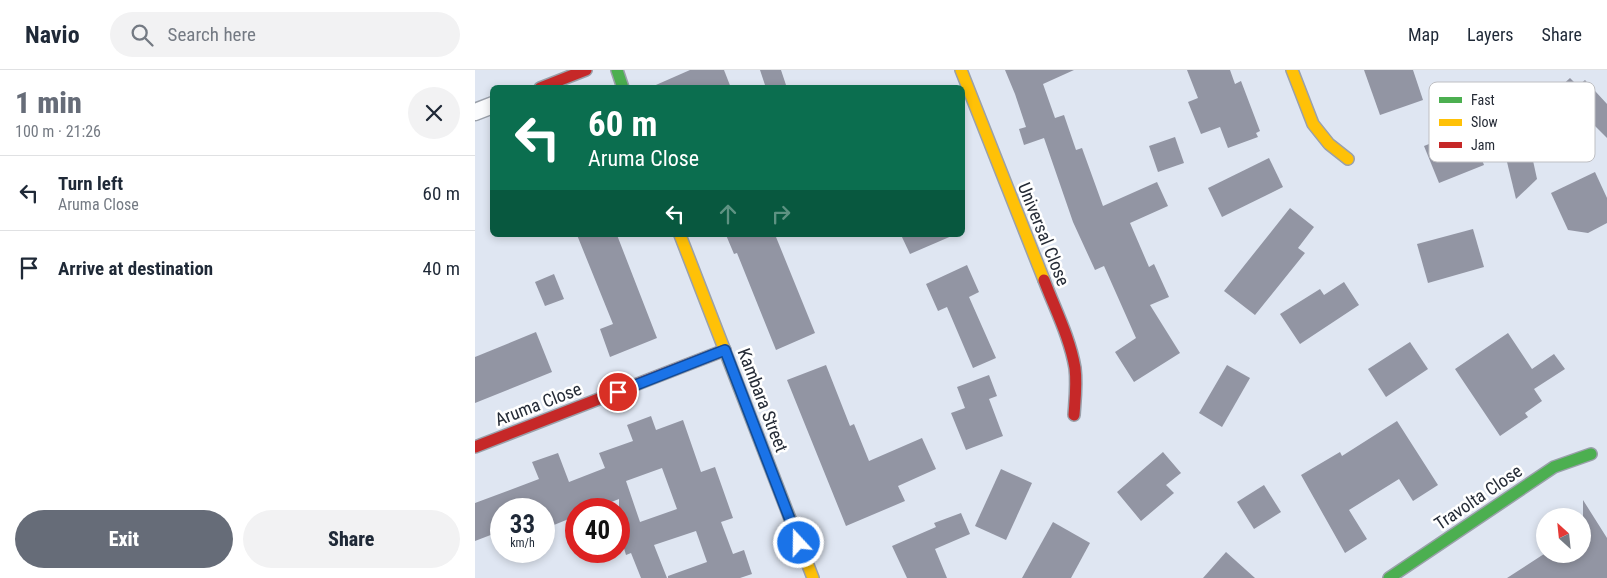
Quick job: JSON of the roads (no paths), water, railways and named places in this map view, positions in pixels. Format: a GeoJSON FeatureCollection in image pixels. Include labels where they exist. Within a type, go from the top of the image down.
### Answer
{"type":"FeatureCollection","features":[{"type":"Feature","properties":{"kind":"street"},"geometry":{"type":"LineString","coordinates":[[548,85],[586,70]]}},
{"type":"Feature","properties":{"kind":"street"},"geometry":{"type":"LineString","coordinates":[[617,70],[622,85]]}},
{"type":"Feature","properties":{"kind":"street","name":"Universal Close"},"geometry":{"type":"LineString","coordinates":[[961,70],[1068,340],[1077,384],[1074,414]]}},
{"type":"Feature","properties":{"kind":"street"},"geometry":{"type":"LineString","coordinates":[[1292,70],[1313,124],[1329,144],[1348,159]]}},
{"type":"Feature","properties":{"kind":"street"},"geometry":{"type":"LineString","coordinates":[[475,112],[490,106]]}},
{"type":"Feature","properties":{"kind":"street","name":"Kambara Street"},"geometry":{"type":"LineString","coordinates":[[681,237],[813,578]]}},
{"type":"Feature","properties":{"kind":"street","name":"Aruma Close"},"geometry":{"type":"LineString","coordinates":[[475,447],[725,350]]}},
{"type":"Feature","properties":{"kind":"street","name":"Travolta Close"},"geometry":{"type":"LineString","coordinates":[[1389,578],[1554,467],[1591,454]]}}]}
